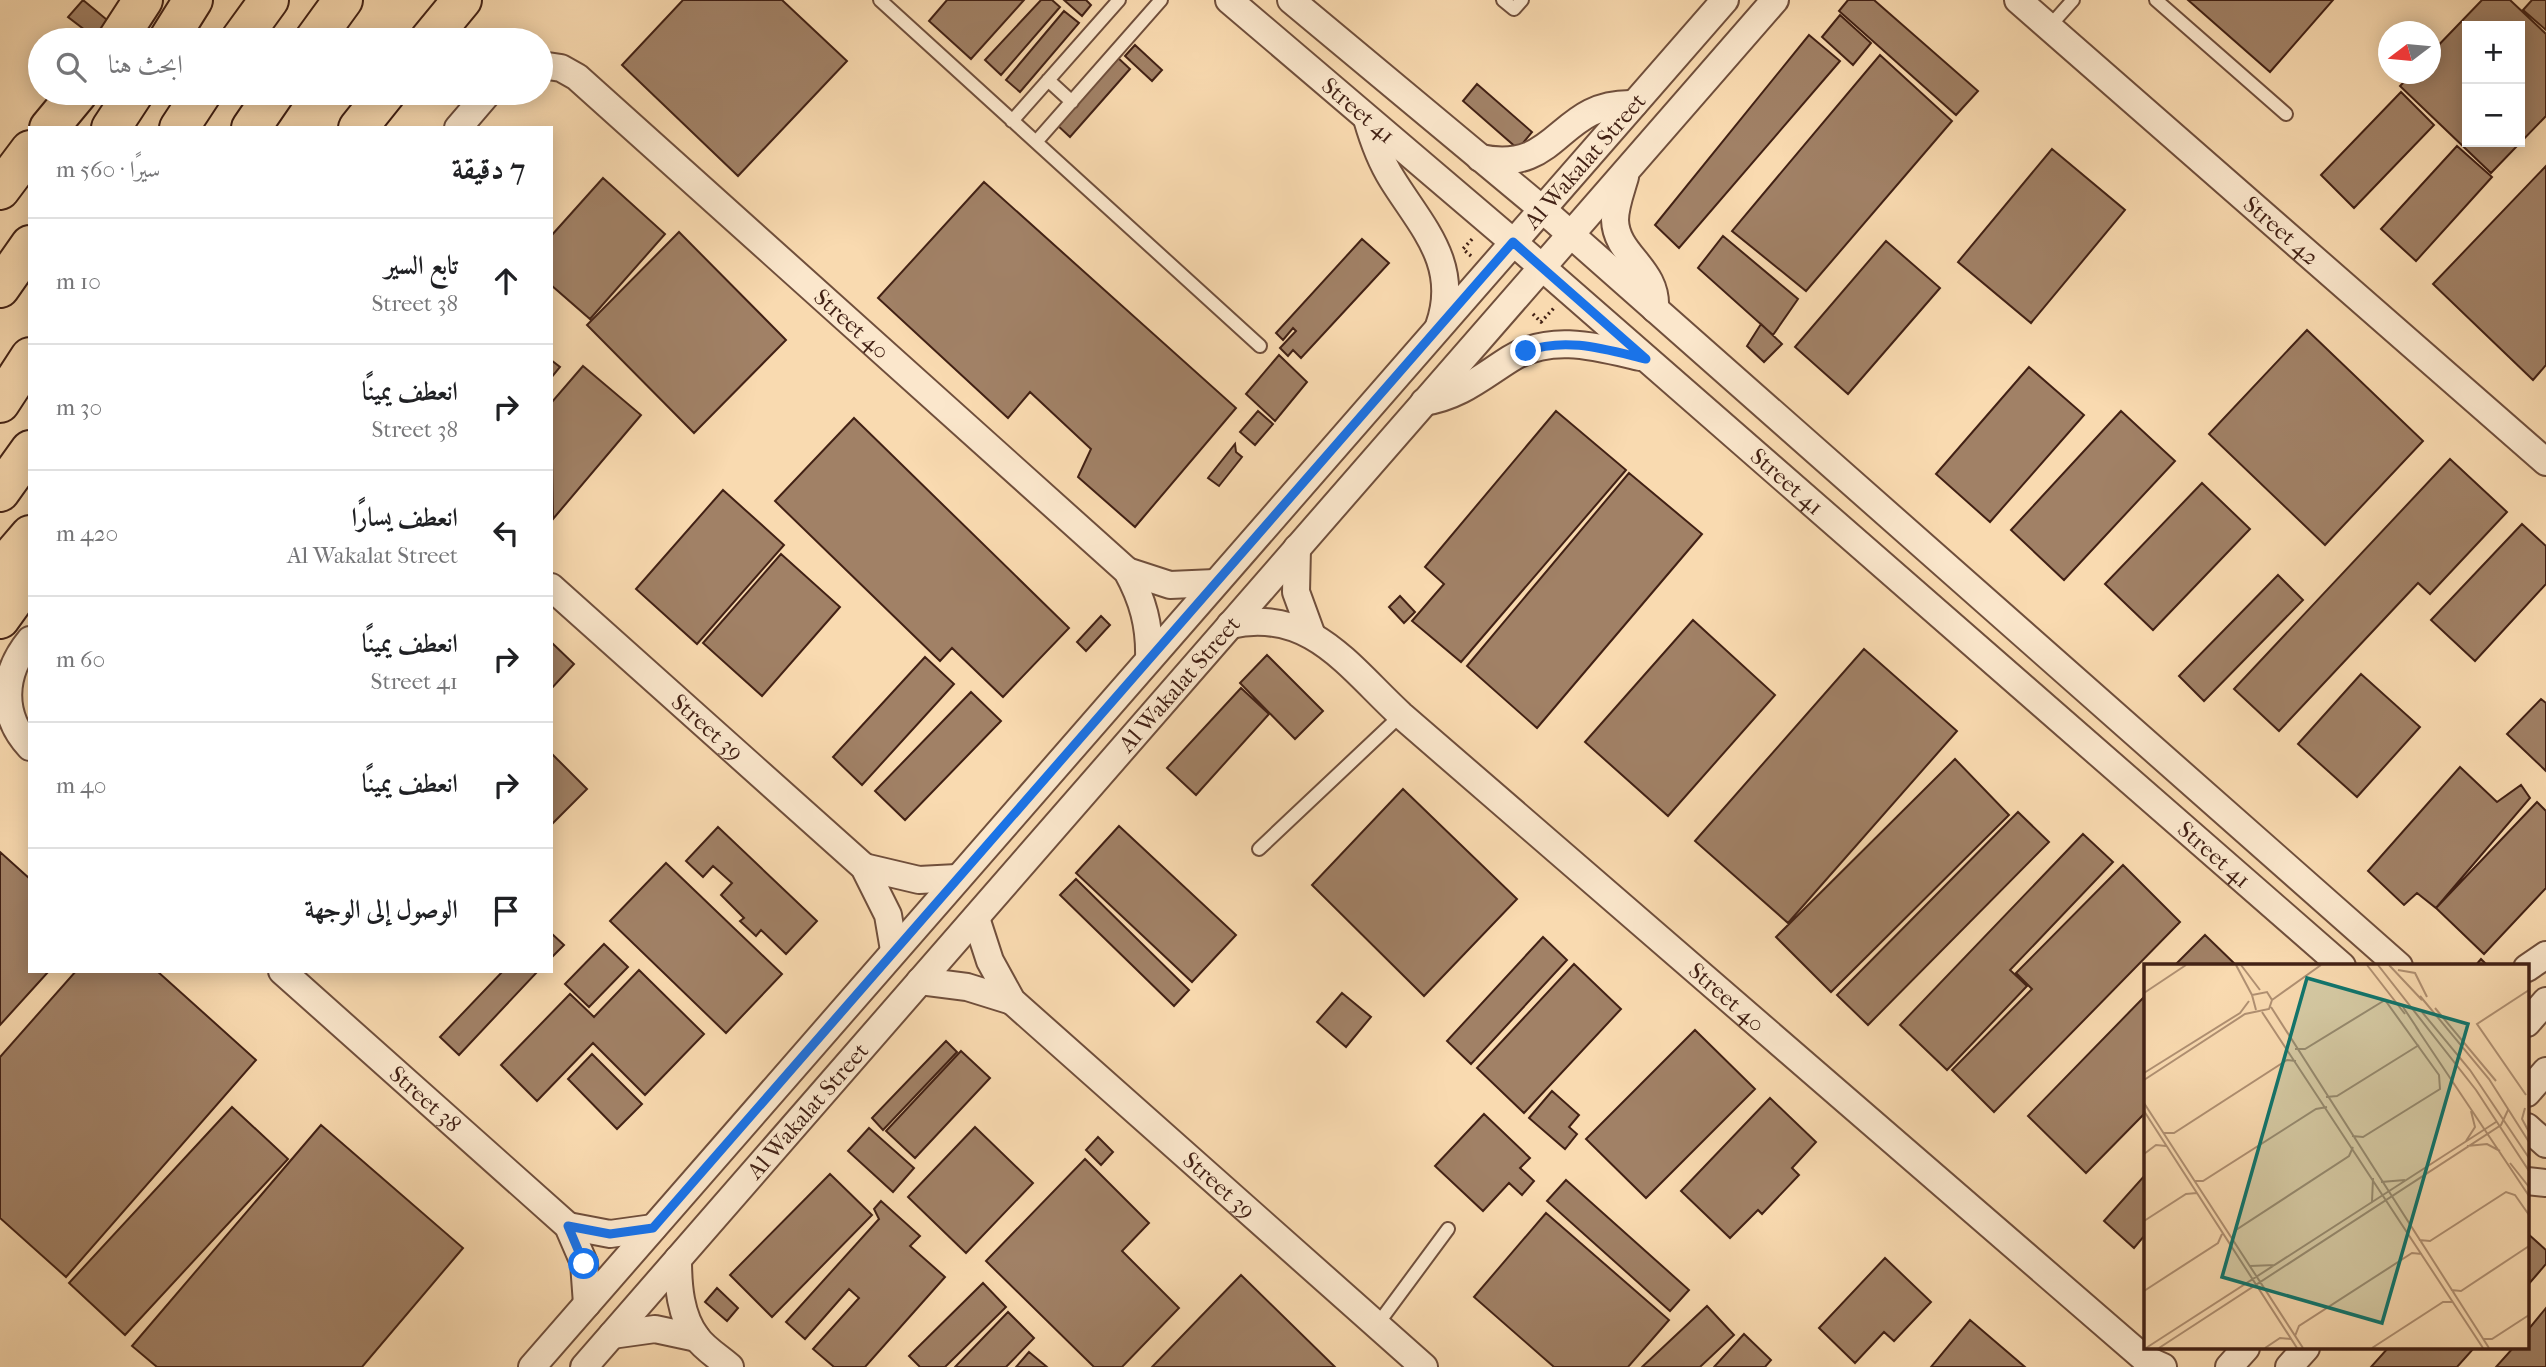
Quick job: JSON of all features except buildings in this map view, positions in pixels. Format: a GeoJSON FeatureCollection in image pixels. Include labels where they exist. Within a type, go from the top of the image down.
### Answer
{"type":"FeatureCollection","features":[{"type":"Feature","properties":{"kind":"main road"},"geometry":{"type":"LineString","coordinates":[[125,28],[143,0]]}},
{"type":"Feature","properties":{"kind":"main road"},"geometry":{"type":"LineString","coordinates":[[175,28],[193,0]]}},
{"type":"Feature","properties":{"kind":"main road"},"geometry":{"type":"LineString","coordinates":[[249,28],[269,0]]}},
{"type":"Feature","properties":{"kind":"main road"},"geometry":{"type":"LineString","coordinates":[[323,28],[343,0]]}},
{"type":"Feature","properties":{"kind":"main road"},"geometry":{"type":"LineString","coordinates":[[429,28],[448,0]]}},
{"type":"Feature","properties":{"kind":"main road"},"geometry":{"type":"LineString","coordinates":[[439,28],[462,0]]}},
{"type":"Feature","properties":{"kind":"main road"},"geometry":{"type":"LineString","coordinates":[[51,126],[68,105]]}},
{"type":"Feature","properties":{"kind":"main road"},"geometry":{"type":"LineString","coordinates":[[112,126],[126,105]]}},
{"type":"Feature","properties":{"kind":"main road"},"geometry":{"type":"LineString","coordinates":[[181,126],[194,105]]}},
{"type":"Feature","properties":{"kind":"main road"},"geometry":{"type":"LineString","coordinates":[[252,126],[267,105]]}},
{"type":"Feature","properties":{"kind":"main road"},"geometry":{"type":"LineString","coordinates":[[360,126],[376,105]]}},
{"type":"Feature","properties":{"kind":"main road"},"geometry":{"type":"LineString","coordinates":[[0,190],[28,153]]}},
{"type":"Feature","properties":{"kind":"main road"},"geometry":{"type":"LineString","coordinates":[[0,288],[28,248]]}},
{"type":"Feature","properties":{"kind":"main road"},"geometry":{"type":"LineString","coordinates":[[0,403],[28,360]]}},
{"type":"Feature","properties":{"kind":"main road"},"geometry":{"type":"LineString","coordinates":[[0,492],[28,453]]}},
{"type":"Feature","properties":{"kind":"main road"},"geometry":{"type":"LineString","coordinates":[[0,570],[28,537]]}},
{"type":"Feature","properties":{"kind":"main road"},"geometry":{"type":"LineString","coordinates":[[0,620],[28,580]]}},
{"type":"Feature","properties":{"kind":"street","name":"Street 41"},"geometry":{"type":"LineString","coordinates":[[1229,0],[1513,242],[2333,962]]}},
{"type":"Feature","properties":{"kind":"street","name":"Street 41"},"geometry":{"type":"LineString","coordinates":[[1291,0],[1542,209],[2397,964]]}},
{"type":"Feature","properties":{"kind":"street","name":"Al Wakalat Street"},"geometry":{"type":"LineString","coordinates":[[532,1367],[1725,0]]}},
{"type":"Feature","properties":{"kind":"street","name":"Al Wakalat Street"},"geometry":{"type":"LineString","coordinates":[[584,1367],[1775,0]]}},
{"type":"Feature","properties":{"kind":"street","name":"Street 42"},"geometry":{"type":"LineString","coordinates":[[2018,0],[2546,462]]}},
{"type":"Feature","properties":{"kind":"street","name":"Street 40"},"geometry":{"type":"LineString","coordinates":[[553,67],[577,77],[1127,571],[1136,587],[1147,622],[1149,659]]}},
{"type":"Feature","properties":{"kind":"street"},"geometry":{"type":"LineString","coordinates":[[1480,158],[1510,162],[1525,159],[1544,148],[1588,111],[1603,106],[1634,104]]}},
{"type":"Feature","properties":{"kind":"street"},"geometry":{"type":"LineString","coordinates":[[460,126],[478,105]]}},
{"type":"Feature","properties":{"kind":"street"},"geometry":{"type":"LineString","coordinates":[[1366,117],[1381,160],[1435,244],[1445,296],[1439,327]]}},
{"type":"Feature","properties":{"kind":"street"},"geometry":{"type":"LineString","coordinates":[[1628,169],[1616,210],[1616,229],[1624,246],[1653,286],[1655,309]]}},
{"type":"Feature","properties":{"kind":"street"},"geometry":{"type":"LineString","coordinates":[[1424,402],[1447,398],[1465,390],[1511,359],[1542,346],[1576,343],[1646,359]]}},
{"type":"Feature","properties":{"kind":"street","name":"Street 40"},"geometry":{"type":"LineString","coordinates":[[1297,548],[1296,592],[1311,633]]}},
{"type":"Feature","properties":{"kind":"street","name":"Street 40"},"geometry":{"type":"LineString","coordinates":[[1127,571],[1170,585],[1215,583]]}},
{"type":"Feature","properties":{"kind":"street","name":"Street 39"},"geometry":{"type":"LineString","coordinates":[[553,589],[864,867],[888,915],[894,950]]}},
{"type":"Feature","properties":{"kind":"street","name":"Street 40"},"geometry":{"type":"LineString","coordinates":[[1230,625],[1271,621],[1311,633],[1401,715],[2152,1364]]}},
{"type":"Feature","properties":{"kind":"street"},"geometry":{"type":"LineString","coordinates":[[28,643],[10,670],[5,688],[11,723],[28,744]]}},
{"type":"Feature","properties":{"kind":"street","name":"Street 39"},"geometry":{"type":"LineString","coordinates":[[864,867],[919,880],[957,878]]}},
{"type":"Feature","properties":{"kind":"street","name":"Street 39"},"geometry":{"type":"LineString","coordinates":[[975,918],[990,961],[1013,1001],[1424,1367]]}},
{"type":"Feature","properties":{"kind":"street"},"geometry":{"type":"LineString","coordinates":[[2528,967],[2546,955]]}},
{"type":"Feature","properties":{"kind":"street","name":"Street 38"},"geometry":{"type":"LineString","coordinates":[[284,973],[568,1226],[584,1264],[587,1304]]}},
{"type":"Feature","properties":{"kind":"street","name":"Street 39"},"geometry":{"type":"LineString","coordinates":[[920,981],[967,987],[1013,1001]]}},
{"type":"Feature","properties":{"kind":"street"},"geometry":{"type":"LineString","coordinates":[[2528,1022],[2546,1001]]}},
{"type":"Feature","properties":{"kind":"street"},"geometry":{"type":"LineString","coordinates":[[2528,1128],[2546,1144]]}},
{"type":"Feature","properties":{"kind":"street"},"geometry":{"type":"LineString","coordinates":[[2528,1181],[2546,1183]]}},
{"type":"Feature","properties":{"kind":"street"},"geometry":{"type":"LineString","coordinates":[[568,1226],[610,1234],[653,1228]]}},
{"type":"Feature","properties":{"kind":"street"},"geometry":{"type":"LineString","coordinates":[[678,1259],[681,1300],[697,1338],[730,1367]]}},
{"type":"Feature","properties":{"kind":"street"},"geometry":{"type":"LineString","coordinates":[[612,1335],[655,1329],[697,1338]]}},
{"type":"Feature","properties":{"kind":"street"},"geometry":{"type":"LineString","coordinates":[[2229,1367],[2244,1350]]}},
{"type":"Feature","properties":{"kind":"street"},"geometry":{"type":"LineString","coordinates":[[2289,1367],[2304,1350]]}},
{"type":"Feature","properties":{"kind":"lane"},"geometry":{"type":"LineString","coordinates":[[880,0],[1260,346]]}},
{"type":"Feature","properties":{"kind":"lane"},"geometry":{"type":"LineString","coordinates":[[1012,121],[1119,0]]}},
{"type":"Feature","properties":{"kind":"lane"},"geometry":{"type":"LineString","coordinates":[[1036,142],[1161,0]]}},
{"type":"Feature","properties":{"kind":"lane"},"geometry":{"type":"LineString","coordinates":[[1503,0],[1514,9],[1522,0]]}},
{"type":"Feature","properties":{"kind":"lane"},"geometry":{"type":"LineString","coordinates":[[2049,27],[2073,0]]}},
{"type":"Feature","properties":{"kind":"lane"},"geometry":{"type":"LineString","coordinates":[[2156,0],[2286,114]]}},
{"type":"Feature","properties":{"kind":"lane"},"geometry":{"type":"LineString","coordinates":[[1048,80],[1072,102]]}},
{"type":"Feature","properties":{"kind":"lane"},"geometry":{"type":"LineString","coordinates":[[1259,849],[1401,715]]}},
{"type":"Feature","properties":{"kind":"lane"},"geometry":{"type":"LineString","coordinates":[[1377,1325],[1448,1229]]}},
{"type":"Feature","properties":{"kind":"route"},"geometry":{"type":"LineString","coordinates":[[584,1264],[578,1244],[568,1226],[610,1234],[653,1228],[1513,242],[1646,359],[1576,343],[1558,343],[1526,351]]}}]}
